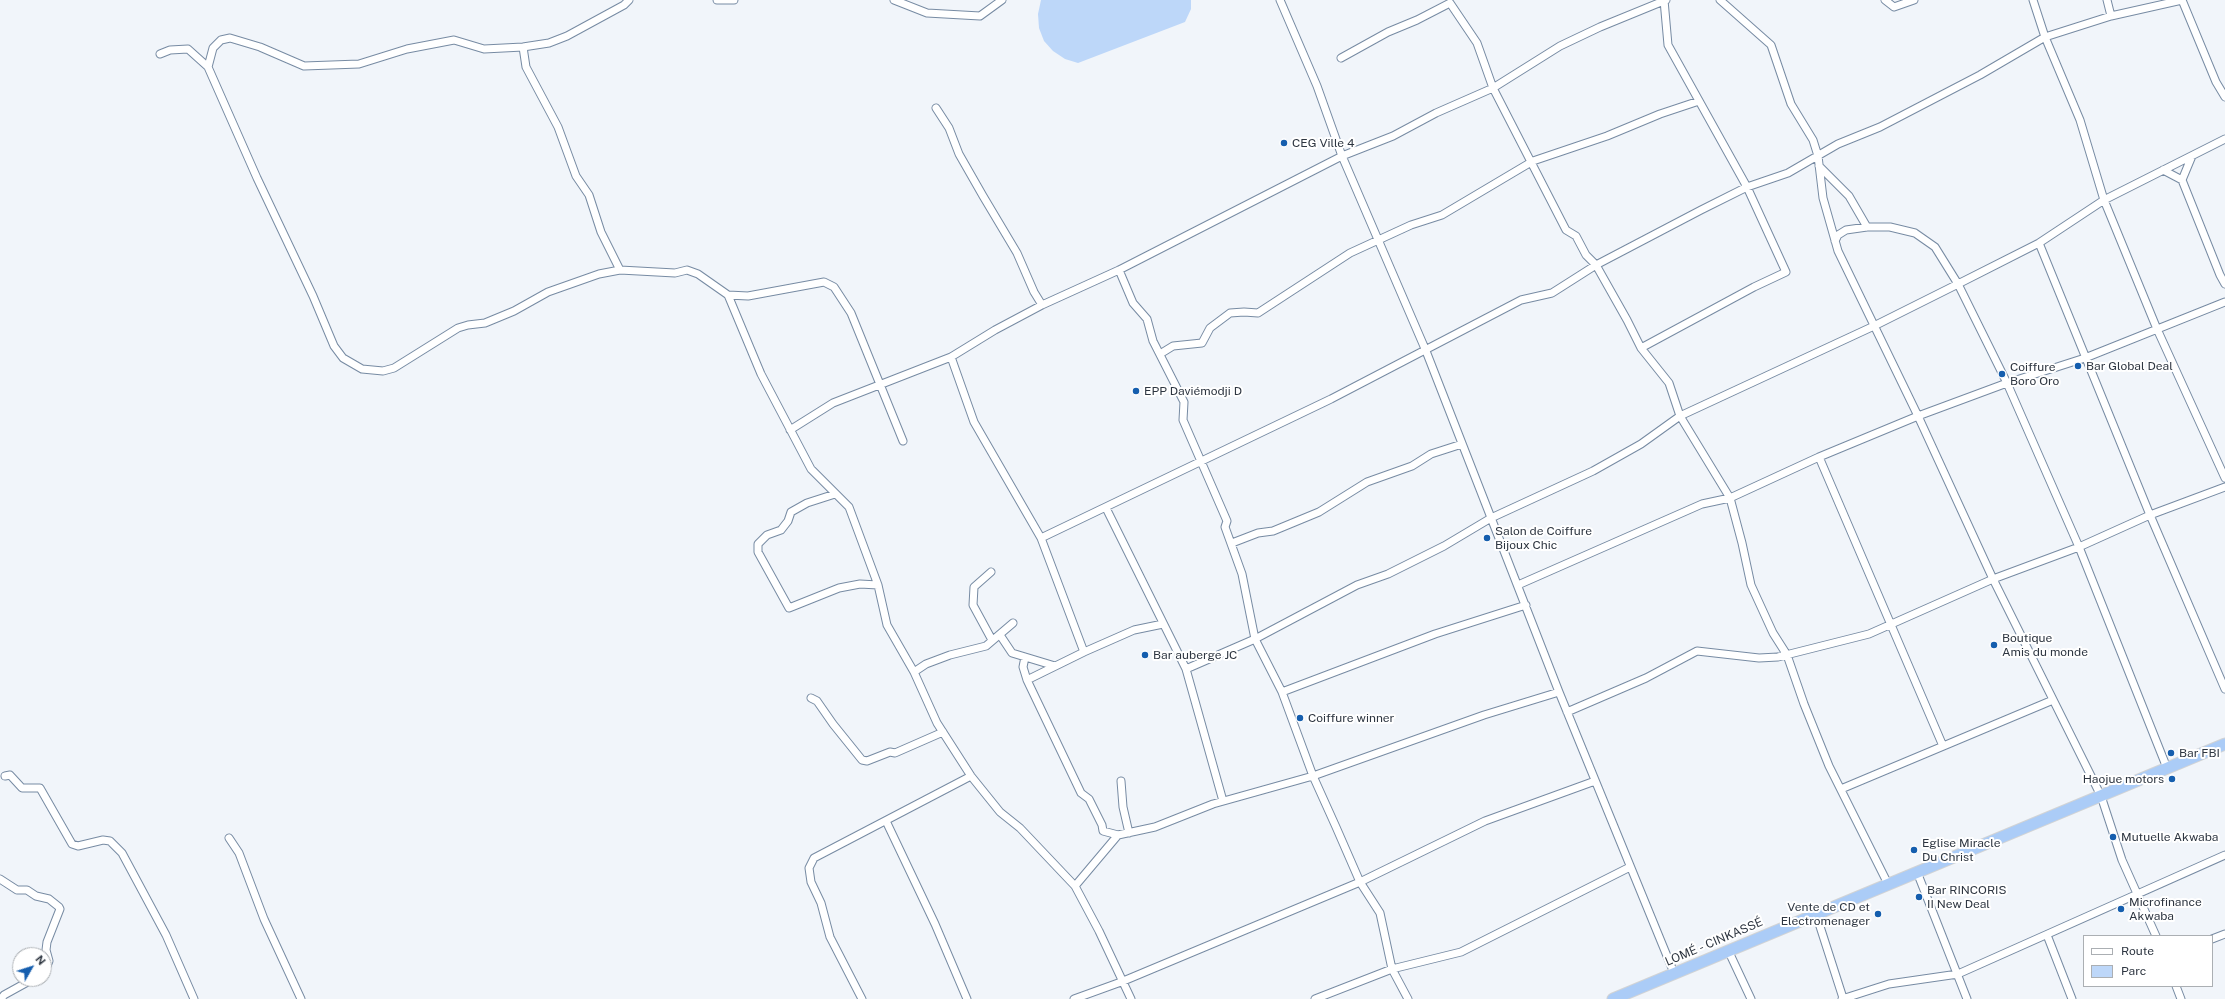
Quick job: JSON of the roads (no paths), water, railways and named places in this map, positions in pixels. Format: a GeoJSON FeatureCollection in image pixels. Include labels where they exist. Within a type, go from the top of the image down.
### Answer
{"type":"FeatureCollection","features":[{"type":"Feature","properties":{"kind":"highway","name":"LOMÉ - CINKASSÉ"},"geometry":{"type":"LineString","coordinates":[[1613,999],[2225,744]]}},
{"type":"Feature","properties":{"kind":"street"},"geometry":{"type":"LineString","coordinates":[[208,67],[213,48],[220,40],[230,38],[260,47],[304,66],[359,64],[407,49],[454,40],[484,49],[523,47],[549,43],[567,36],[629,0]]}},
{"type":"Feature","properties":{"kind":"street"},"geometry":{"type":"LineString","coordinates":[[717,0],[734,0]]}},
{"type":"Feature","properties":{"kind":"street"},"geometry":{"type":"LineString","coordinates":[[894,0],[927,13],[980,16],[1002,0]]}},
{"type":"Feature","properties":{"kind":"street"},"geometry":{"type":"LineString","coordinates":[[1280,0],[1317,86],[1342,156],[1426,350],[1559,692],[1674,973]]}},
{"type":"Feature","properties":{"kind":"street"},"geometry":{"type":"LineString","coordinates":[[790,430],[833,403],[952,357],[995,330],[1042,305],[1119,270],[1342,156],[1393,136],[1436,113],[1493,88],[1560,46],[1664,0],[1668,45],[1747,187],[1786,272],[1754,287],[1641,348]]}},
{"type":"Feature","properties":{"kind":"street"},"geometry":{"type":"LineString","coordinates":[[1720,0],[1771,45],[1791,104],[1813,140],[1818,156],[1823,198],[1835,241],[1994,579],[2101,796],[2122,860],[2156,935]]}},
{"type":"Feature","properties":{"kind":"street"},"geometry":{"type":"LineString","coordinates":[[1885,0],[1894,7],[1914,0]]}},
{"type":"Feature","properties":{"kind":"street"},"geometry":{"type":"LineString","coordinates":[[2033,0],[2045,37],[2080,120],[2104,200],[2157,329],[2225,478]]}},
{"type":"Feature","properties":{"kind":"street"},"geometry":{"type":"LineString","coordinates":[[2107,0],[2111,16]]}},
{"type":"Feature","properties":{"kind":"street"},"geometry":{"type":"LineString","coordinates":[[1041,538],[1202,462],[1426,350],[1522,300],[1552,293],[1596,266],[1747,187],[1788,173],[1838,144],[1887,124],[2045,37],[2111,16],[2182,0],[2224,95]]}},
{"type":"Feature","properties":{"kind":"street"},"geometry":{"type":"LineString","coordinates":[[1341,58],[1388,32],[1417,20],[1450,3],[1477,43],[1493,88],[1533,161],[1539,179],[1566,230],[1576,236],[1586,254],[1596,266],[1628,320],[1641,348],[1669,384],[1680,416],[1730,498],[1742,543],[1750,585],[1773,633],[1787,655],[1806,710],[1829,766],[1888,884]]}},
{"type":"Feature","properties":{"kind":"street"},"geometry":{"type":"LineString","coordinates":[[523,47],[526,67],[558,127],[576,176],[590,195],[601,232],[620,270]]}},
{"type":"Feature","properties":{"kind":"street"},"geometry":{"type":"LineString","coordinates":[[160,54],[170,50],[188,49],[208,67],[334,346],[343,358],[362,369],[382,371],[394,368],[458,328],[485,323],[514,311],[548,292],[600,274],[620,270],[675,273],[687,270],[698,274],[728,295],[748,296],[824,282],[834,287],[851,313],[879,386],[903,441]]}},
{"type":"Feature","properties":{"kind":"street"},"geometry":{"type":"LineString","coordinates":[[1160,354],[1173,346],[1202,343],[1210,328],[1230,313],[1258,313],[1350,253],[1411,225],[1442,215],[1533,161],[1607,136],[1660,114],[1699,101]]}},
{"type":"Feature","properties":{"kind":"street"},"geometry":{"type":"LineString","coordinates":[[936,108],[950,128],[959,154],[1018,253],[1034,292],[1042,305]]}},
{"type":"Feature","properties":{"kind":"street"},"geometry":{"type":"LineString","coordinates":[[1186,669],[1256,639],[1357,585],[1388,574],[1444,546],[1491,518],[1593,471],[1641,444],[1680,416],[1874,326],[2039,243],[2104,200],[2225,139]]}},
{"type":"Feature","properties":{"kind":"street"},"geometry":{"type":"LineString","coordinates":[[2182,180],[2192,156]]}},
{"type":"Feature","properties":{"kind":"street"},"geometry":{"type":"LineString","coordinates":[[1819,166],[1849,196],[1867,227]]}},
{"type":"Feature","properties":{"kind":"street"},"geometry":{"type":"LineString","coordinates":[[2164,170],[2182,180],[2225,284]]}},
{"type":"Feature","properties":{"kind":"street"},"geometry":{"type":"LineString","coordinates":[[1835,241],[1838,235],[1846,230],[1867,227],[1890,227],[1915,233],[1935,247],[1958,284],[2007,383],[2079,547],[2167,768]]}},
{"type":"Feature","properties":{"kind":"street"},"geometry":{"type":"LineString","coordinates":[[2039,243],[2150,516],[2225,689]]}},
{"type":"Feature","properties":{"kind":"street"},"geometry":{"type":"LineString","coordinates":[[1119,270],[1133,303],[1147,319],[1160,354],[1184,402],[1183,420],[1227,521],[1225,528],[1232,543],[1242,574],[1256,639],[1282,692],[1313,776],[1360,882],[1380,912],[1392,969],[1408,999]]}},
{"type":"Feature","properties":{"kind":"street"},"geometry":{"type":"LineString","coordinates":[[728,295],[761,374],[811,469],[849,507],[878,585],[887,625],[914,672],[943,732],[970,776],[1000,812],[1020,828],[1075,886],[1099,931],[1131,999]]}},
{"type":"Feature","properties":{"kind":"street"},"geometry":{"type":"LineString","coordinates":[[1518,585],[1702,504],[1730,498],[1819,457],[1918,416],[2007,383],[2085,358],[2225,302]]}},
{"type":"Feature","properties":{"kind":"street"},"geometry":{"type":"LineString","coordinates":[[952,357],[974,422],[1041,538],[1084,652]]}},
{"type":"Feature","properties":{"kind":"street"},"geometry":{"type":"LineString","coordinates":[[1232,543],[1258,533],[1273,531],[1319,512],[1367,482],[1412,466],[1430,454],[1462,444]]}},
{"type":"Feature","properties":{"kind":"street"},"geometry":{"type":"LineString","coordinates":[[1819,457],[1892,624],[1943,746]]}},
{"type":"Feature","properties":{"kind":"street"},"geometry":{"type":"LineString","coordinates":[[1567,712],[1646,678],[1697,651],[1759,658],[1787,655],[1869,634],[1994,579],[2079,547],[2150,516],[2225,487]]}},
{"type":"Feature","properties":{"kind":"street"},"geometry":{"type":"LineString","coordinates":[[835,494],[807,503],[791,512],[788,521],[781,530],[767,535],[758,544],[758,552],[790,608],[839,588],[860,584],[878,585]]}},
{"type":"Feature","properties":{"kind":"street"},"geometry":{"type":"LineString","coordinates":[[1106,508],[1186,669],[1223,801]]}},
{"type":"Feature","properties":{"kind":"street"},"geometry":{"type":"LineString","coordinates":[[992,572],[974,587],[973,605],[992,640]]}},
{"type":"Feature","properties":{"kind":"street"},"geometry":{"type":"LineString","coordinates":[[1282,692],[1435,634],[1526,605]]}},
{"type":"Feature","properties":{"kind":"street"},"geometry":{"type":"LineString","coordinates":[[914,672],[926,664],[950,655],[986,646],[1013,623]]}},
{"type":"Feature","properties":{"kind":"street"},"geometry":{"type":"LineString","coordinates":[[1027,680],[1084,652],[1134,630],[1163,624]]}},
{"type":"Feature","properties":{"kind":"street"},"geometry":{"type":"LineString","coordinates":[[1000,634],[1012,653],[1055,666]]}},
{"type":"Feature","properties":{"kind":"street"},"geometry":{"type":"LineString","coordinates":[[1025,657],[1023,667],[1027,680],[1080,793],[1089,799],[1102,825],[1103,831],[1118,835],[1155,827],[1223,801],[1313,776],[1484,715],[1559,692]]}},
{"type":"Feature","properties":{"kind":"street"},"geometry":{"type":"LineString","coordinates":[[811,698],[817,702],[862,760],[867,761],[890,752],[895,753],[943,732]]}},
{"type":"Feature","properties":{"kind":"street"},"geometry":{"type":"LineString","coordinates":[[1841,788],[2053,700]]}},
{"type":"Feature","properties":{"kind":"street"},"geometry":{"type":"LineString","coordinates":[[4,776],[10,775],[22,788],[40,788],[72,844],[78,846],[102,840],[110,841],[122,853],[166,935],[194,999]]}},
{"type":"Feature","properties":{"kind":"street"},"geometry":{"type":"LineString","coordinates":[[862,999],[830,936],[821,903],[812,882],[809,868],[814,858],[886,822],[970,776]]}},
{"type":"Feature","properties":{"kind":"street"},"geometry":{"type":"LineString","coordinates":[[1121,781],[1123,807],[1129,833]]}},
{"type":"Feature","properties":{"kind":"street"},"geometry":{"type":"LineString","coordinates":[[1074,999],[1123,981],[1360,882],[1485,821],[1595,781]]}},
{"type":"Feature","properties":{"kind":"street"},"geometry":{"type":"LineString","coordinates":[[886,822],[967,999]]}},
{"type":"Feature","properties":{"kind":"street"},"geometry":{"type":"LineString","coordinates":[[1075,886],[1118,835]]}},
{"type":"Feature","properties":{"kind":"street"},"geometry":{"type":"LineString","coordinates":[[229,838],[239,854],[264,919],[301,999]]}},
{"type":"Feature","properties":{"kind":"street"},"geometry":{"type":"LineString","coordinates":[[1816,914],[1842,999],[1889,984],[1958,974],[2225,855]]}},
{"type":"Feature","properties":{"kind":"street"},"geometry":{"type":"LineString","coordinates":[[1315,999],[1392,969],[1461,952],[1630,867]]}},
{"type":"Feature","properties":{"kind":"street"},"geometry":{"type":"LineString","coordinates":[[1917,872],[1967,999]]}},
{"type":"Feature","properties":{"kind":"street"},"geometry":{"type":"LineString","coordinates":[[0,879],[17,890],[27,890],[36,896],[50,899],[59,907],[60,910],[46,947]]}},
{"type":"Feature","properties":{"kind":"street"},"geometry":{"type":"LineString","coordinates":[[2213,939],[2225,934]]}},
{"type":"Feature","properties":{"kind":"street"},"geometry":{"type":"LineString","coordinates":[[2048,935],[2072,999]]}},
{"type":"Feature","properties":{"kind":"street"},"geometry":{"type":"LineString","coordinates":[[1728,950],[1751,999]]}},
{"type":"Feature","properties":{"kind":"street"},"geometry":{"type":"LineString","coordinates":[[1,999],[4,995],[18,987]]}},
{"type":"Feature","properties":{"kind":"street"},"geometry":{"type":"LineString","coordinates":[[2176,987],[2181,999]]}},
{"type":"Feature","properties":{"kind":"place","name":"CEG Ville 4"},"geometry":{"type":"Point","coordinates":[1284,143]}},
{"type":"Feature","properties":{"kind":"place","name":"Bar Global Deal"},"geometry":{"type":"Point","coordinates":[2078,366]}},
{"type":"Feature","properties":{"kind":"place","name":"Coiffure Boro Oro"},"geometry":{"type":"Point","coordinates":[2002,374]}},
{"type":"Feature","properties":{"kind":"place","name":"EPP Daviémodji D"},"geometry":{"type":"Point","coordinates":[1136,391]}},
{"type":"Feature","properties":{"kind":"place","name":"Salon de Coiffure Bijoux Chic"},"geometry":{"type":"Point","coordinates":[1487,538]}},
{"type":"Feature","properties":{"kind":"place","name":"Boutique Amis du monde"},"geometry":{"type":"Point","coordinates":[1994,645]}},
{"type":"Feature","properties":{"kind":"place","name":"Bar auberge JC"},"geometry":{"type":"Point","coordinates":[1145,655]}},
{"type":"Feature","properties":{"kind":"place","name":"Coiffure winner"},"geometry":{"type":"Point","coordinates":[1300,718]}},
{"type":"Feature","properties":{"kind":"place","name":"Bar FBI"},"geometry":{"type":"Point","coordinates":[2171,753]}},
{"type":"Feature","properties":{"kind":"place","name":"Haojue motors"},"geometry":{"type":"Point","coordinates":[2172,779]}},
{"type":"Feature","properties":{"kind":"place","name":"Mutuelle Akwaba"},"geometry":{"type":"Point","coordinates":[2113,837]}},
{"type":"Feature","properties":{"kind":"place","name":"Eglise Miracle Du Christ"},"geometry":{"type":"Point","coordinates":[1914,850]}},
{"type":"Feature","properties":{"kind":"place","name":"Bar RINCORIS II New Deal"},"geometry":{"type":"Point","coordinates":[1919,897]}},
{"type":"Feature","properties":{"kind":"place","name":"Microfinance Akwaba"},"geometry":{"type":"Point","coordinates":[2121,909]}},
{"type":"Feature","properties":{"kind":"place","name":"Vente de CD et Electromenager"},"geometry":{"type":"Point","coordinates":[1878,914]}}]}
